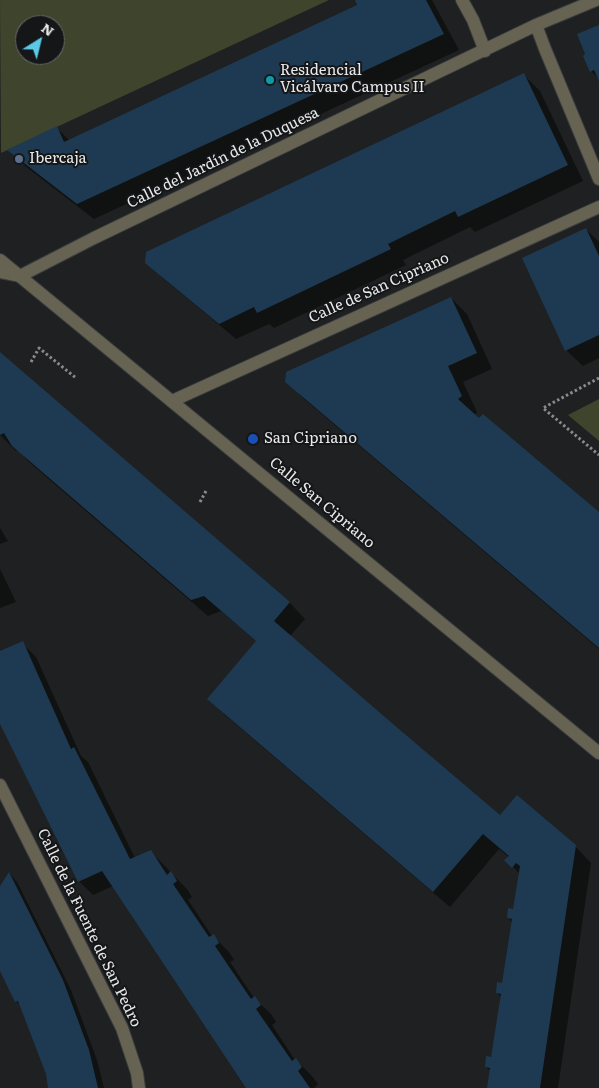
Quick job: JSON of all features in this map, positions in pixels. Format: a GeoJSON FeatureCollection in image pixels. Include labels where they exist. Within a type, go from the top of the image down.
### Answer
{"type":"FeatureCollection","features":[{"type":"Feature","properties":{"kind":"street"},"geometry":{"type":"LineString","coordinates":[[462,0],[473,20],[485,51]]}},
{"type":"Feature","properties":{"kind":"street","name":"Calle del Jardín de la Duquesa"},"geometry":{"type":"LineString","coordinates":[[20,276],[94,238],[536,25],[596,0]]}},
{"type":"Feature","properties":{"kind":"street"},"geometry":{"type":"LineString","coordinates":[[536,25],[599,179]]}},
{"type":"Feature","properties":{"kind":"street","name":"Calle de San Cipriano"},"geometry":{"type":"LineString","coordinates":[[172,400],[599,207]]}},
{"type":"Feature","properties":{"kind":"street","name":"Calle San Cipriano"},"geometry":{"type":"LineString","coordinates":[[0,260],[599,753]]}},
{"type":"Feature","properties":{"kind":"street"},"geometry":{"type":"LineString","coordinates":[[0,272],[20,276]]}},
{"type":"Feature","properties":{"kind":"street","name":"Calle de la Fuente de San Pedro"},"geometry":{"type":"LineString","coordinates":[[0,785],[122,1028],[137,1073],[139,1088]]}},
{"type":"Feature","properties":{"kind":"path"},"geometry":{"type":"LineString","coordinates":[[31,362],[39,348],[76,378]]}},
{"type":"Feature","properties":{"kind":"path"},"geometry":{"type":"LineString","coordinates":[[599,378],[543,408],[599,455]]}},
{"type":"Feature","properties":{"kind":"path"},"geometry":{"type":"LineString","coordinates":[[200,502],[206,492]]}},
{"type":"Feature","properties":{"kind":"green space"},"geometry":{"type":"Polygon","coordinates":[[[0,0],[329,0],[1,153],[0,0]]]}},
{"type":"Feature","properties":{"kind":"green space"},"geometry":{"type":"Polygon","coordinates":[[[599,399],[599,441],[568,415],[599,399]]]}},
{"type":"Feature","properties":{"kind":"building","name":"Residencial Vicálvaro Campus II"},"geometry":{"type":"Polygon","coordinates":[[[355,0],[426,0],[444,34],[77,204],[7,150],[57,126],[64,142],[357,5],[355,0]]]}},
{"type":"Feature","properties":{"kind":"building"},"geometry":{"type":"Polygon","coordinates":[[[599,25],[599,81],[594,70],[590,72],[577,34],[599,25]]]}},
{"type":"Feature","properties":{"kind":"building"},"geometry":{"type":"Polygon","coordinates":[[[524,73],[568,165],[458,217],[455,211],[388,244],[391,249],[257,313],[254,307],[219,324],[145,263],[146,252],[524,73]]]}},
{"type":"Feature","properties":{"kind":"building"},"geometry":{"type":"Polygon","coordinates":[[[586,228],[599,256],[599,335],[565,351],[522,258],[586,228]]]}},
{"type":"Feature","properties":{"kind":"building"},"geometry":{"type":"Polygon","coordinates":[[[451,297],[477,353],[448,366],[462,396],[458,399],[479,418],[483,414],[599,512],[599,648],[285,382],[286,372],[451,297]]]}},
{"type":"Feature","properties":{"kind":"building"},"geometry":{"type":"Polygon","coordinates":[[[0,352],[290,602],[274,621],[386,718],[500,815],[517,795],[576,845],[540,1088],[487,1088],[490,1068],[485,1067],[486,1056],[491,1057],[501,994],[496,993],[497,982],[502,983],[512,919],[507,918],[508,908],[513,909],[520,866],[516,863],[512,868],[504,860],[509,856],[483,834],[433,892],[207,699],[256,641],[204,596],[191,600],[12,446],[4,433],[0,435],[0,352]]]}},
{"type":"Feature","properties":{"kind":"building"},"geometry":{"type":"Polygon","coordinates":[[[23,641],[71,749],[74,747],[130,859],[151,850],[167,875],[171,871],[177,881],[173,884],[209,937],[214,934],[219,943],[215,946],[251,999],[255,996],[261,1005],[256,1009],[292,1061],[296,1058],[302,1067],[298,1071],[310,1088],[246,1088],[102,871],[78,882],[0,724],[0,651],[23,641]]]}},
{"type":"Feature","properties":{"kind":"building"},"geometry":{"type":"Polygon","coordinates":[[[9,872],[63,980],[89,1050],[98,1088],[48,1088],[46,1074],[18,1001],[15,1002],[0,971],[0,886],[9,872]]]}},
{"type":"Feature","properties":{"kind":"place","name":"Residencial Vicálvaro Campus II"},"geometry":{"type":"Point","coordinates":[270,80]}},
{"type":"Feature","properties":{"kind":"place","name":"Ibercaja"},"geometry":{"type":"Point","coordinates":[19,159]}},
{"type":"Feature","properties":{"kind":"place","name":"San Cipriano"},"geometry":{"type":"Point","coordinates":[253,439]}}]}
